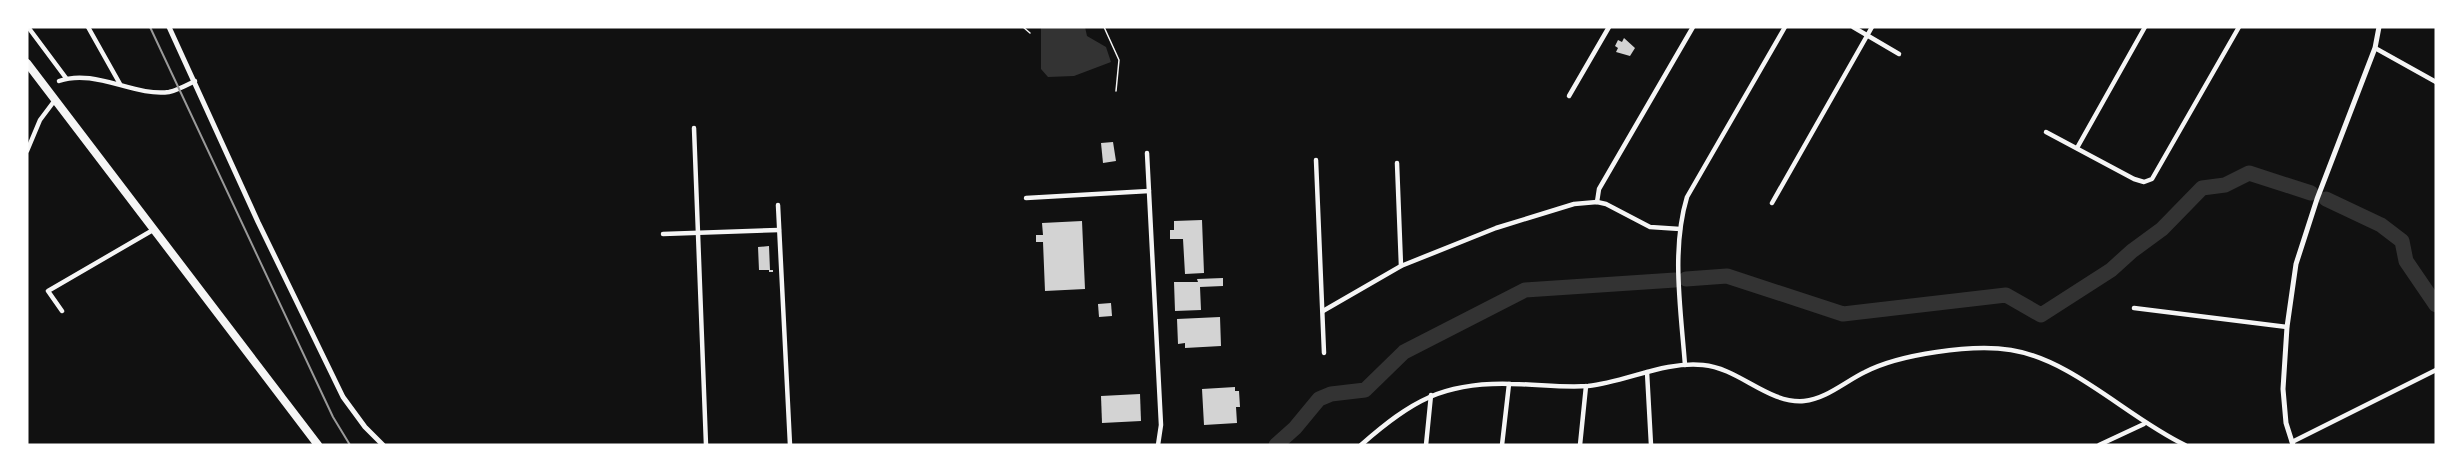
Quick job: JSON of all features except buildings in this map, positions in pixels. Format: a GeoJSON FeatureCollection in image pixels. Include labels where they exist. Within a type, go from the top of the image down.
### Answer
{"type":"FeatureCollection","features":[{"type":"Feature","properties":{"kind":"highway"},"geometry":{"type":"LineString","coordinates":[[27,63],[318,445]]}},
{"type":"Feature","properties":{"kind":"street"},"geometry":{"type":"LineString","coordinates":[[28,27],[66,78]]}},
{"type":"Feature","properties":{"kind":"street"},"geometry":{"type":"LineString","coordinates":[[88,27],[120,84]]}},
{"type":"Feature","properties":{"kind":"street"},"geometry":{"type":"LineString","coordinates":[[169,27],[258,222],[343,397],[365,427],[383,445]]}},
{"type":"Feature","properties":{"kind":"street"},"geometry":{"type":"LineString","coordinates":[[1569,96],[1610,27]]}},
{"type":"Feature","properties":{"kind":"street"},"geometry":{"type":"LineString","coordinates":[[1597,202],[1599,189],[1693,27]]}},
{"type":"Feature","properties":{"kind":"street"},"geometry":{"type":"LineString","coordinates":[[1684,365],[1679,271],[1680,229],[1687,197],[1785,27]]}},
{"type":"Feature","properties":{"kind":"street"},"geometry":{"type":"LineString","coordinates":[[1853,27],[1899,54]]}},
{"type":"Feature","properties":{"kind":"street"},"geometry":{"type":"LineString","coordinates":[[1772,203],[1872,27]]}},
{"type":"Feature","properties":{"kind":"street"},"geometry":{"type":"LineString","coordinates":[[2077,148],[2145,27]]}},
{"type":"Feature","properties":{"kind":"street"},"geometry":{"type":"LineString","coordinates":[[2046,132],[2133,179],[2147,181],[2156,176],[2239,27]]}},
{"type":"Feature","properties":{"kind":"street"},"geometry":{"type":"LineString","coordinates":[[2379,27],[2374,48],[2300,250],[2293,282],[2284,366],[2284,405],[2292,444],[2436,370]]}},
{"type":"Feature","properties":{"kind":"street"},"geometry":{"type":"LineString","coordinates":[[2374,48],[2436,82]]}},
{"type":"Feature","properties":{"kind":"street"},"geometry":{"type":"LineString","coordinates":[[59,81],[66,78],[85,78],[155,92],[168,92],[195,81]]}},
{"type":"Feature","properties":{"kind":"street"},"geometry":{"type":"LineString","coordinates":[[27,151],[40,120],[55,100]]}},
{"type":"Feature","properties":{"kind":"street"},"geometry":{"type":"LineString","coordinates":[[694,128],[706,445]]}},
{"type":"Feature","properties":{"kind":"street"},"geometry":{"type":"LineString","coordinates":[[1147,153],[1161,425],[1158,445]]}},
{"type":"Feature","properties":{"kind":"street"},"geometry":{"type":"LineString","coordinates":[[1316,160],[1324,353]]}},
{"type":"Feature","properties":{"kind":"street"},"geometry":{"type":"LineString","coordinates":[[1397,163],[1401,266]]}},
{"type":"Feature","properties":{"kind":"street"},"geometry":{"type":"LineString","coordinates":[[1026,198],[1149,191]]}},
{"type":"Feature","properties":{"kind":"street"},"geometry":{"type":"LineString","coordinates":[[1323,310],[1401,266],[1496,228],[1574,204],[1597,202],[1606,204],[1650,227],[1680,229]]}},
{"type":"Feature","properties":{"kind":"street"},"geometry":{"type":"LineString","coordinates":[[778,205],[790,445]]}},
{"type":"Feature","properties":{"kind":"street"},"geometry":{"type":"LineString","coordinates":[[62,311],[48,291],[153,230]]}},
{"type":"Feature","properties":{"kind":"street"},"geometry":{"type":"LineString","coordinates":[[663,234],[779,230]]}},
{"type":"Feature","properties":{"kind":"street"},"geometry":{"type":"LineString","coordinates":[[2134,308],[2287,327]]}},
{"type":"Feature","properties":{"kind":"street"},"geometry":{"type":"LineString","coordinates":[[1361,445],[1402,412],[1431,395],[1479,384],[1586,386],[1616,382],[1647,372],[1684,365],[1703,365],[1722,369],[1782,398],[1801,402],[1814,400],[1865,372],[1889,362],[1981,347],[2012,350],[2040,358],[2088,384],[2145,424],[2185,445]]}},
{"type":"Feature","properties":{"kind":"street"},"geometry":{"type":"LineString","coordinates":[[1647,372],[1651,445]]}},
{"type":"Feature","properties":{"kind":"street"},"geometry":{"type":"LineString","coordinates":[[1502,445],[1509,384]]}},
{"type":"Feature","properties":{"kind":"street"},"geometry":{"type":"LineString","coordinates":[[1580,445],[1586,386]]}},
{"type":"Feature","properties":{"kind":"street"},"geometry":{"type":"LineString","coordinates":[[1426,445],[1431,395]]}},
{"type":"Feature","properties":{"kind":"street"},"geometry":{"type":"LineString","coordinates":[[2099,445],[2145,424]]}},
{"type":"Feature","properties":{"kind":"path"},"geometry":{"type":"LineString","coordinates":[[1023,27],[1030,33]]}},
{"type":"Feature","properties":{"kind":"path"},"geometry":{"type":"LineString","coordinates":[[1104,27],[1119,60],[1116,91]]}},
{"type":"Feature","properties":{"kind":"shaded area"},"geometry":{"type":"Polygon","coordinates":[[[1041,27],[1085,27],[1087,36],[1106,47],[1111,62],[1074,76],[1048,77],[1041,69],[1041,27]]]}},
{"type":"Feature","properties":{"kind":"waterway"},"geometry":{"type":"LineString","coordinates":[[1686,279],[1727,276],[1843,314],[2006,295],[2041,315],[2111,270],[2162,229],[2202,188],[2225,185],[2249,173],[2311,193]]}},
{"type":"Feature","properties":{"kind":"waterway"},"geometry":{"type":"LineString","coordinates":[[2326,199],[2381,225],[2402,241],[2406,261],[2436,305]]}},
{"type":"Feature","properties":{"kind":"waterway"},"geometry":{"type":"LineString","coordinates":[[1276,445],[1295,428],[1319,399],[1331,394],[1365,390],[1404,352],[1525,290],[1675,280]]}},
{"type":"Feature","properties":{"kind":"railway"},"geometry":{"type":"LineString","coordinates":[[150,27],[333,417],[350,445]]}}]}
